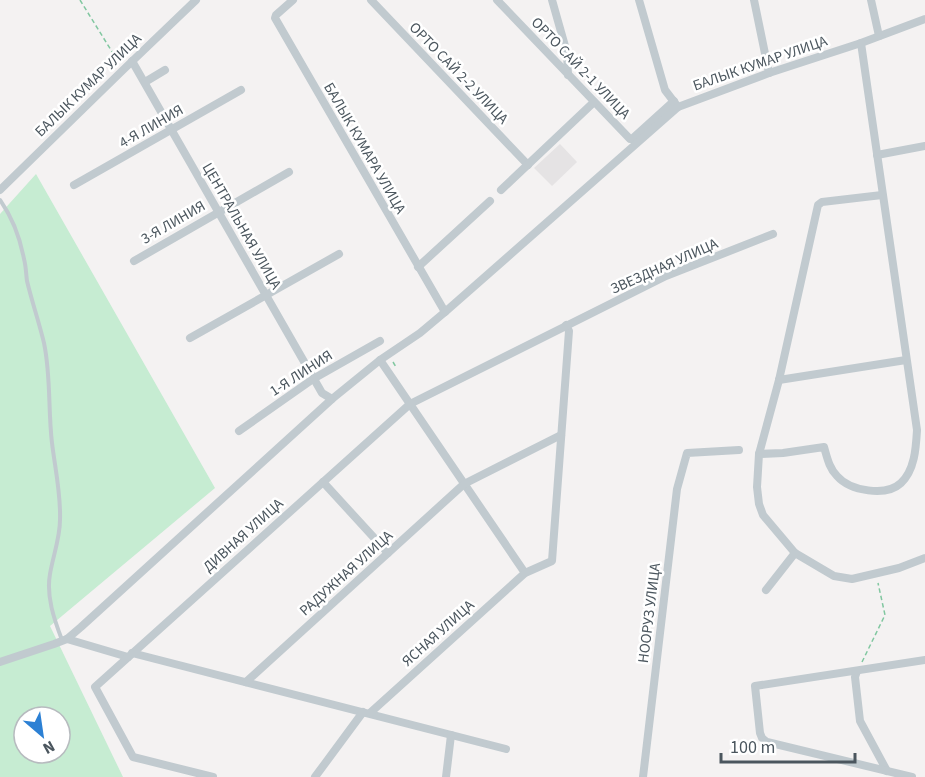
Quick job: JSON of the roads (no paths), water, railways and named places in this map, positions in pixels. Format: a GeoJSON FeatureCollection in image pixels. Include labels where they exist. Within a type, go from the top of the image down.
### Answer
{"type":"FeatureCollection","features":[{"type":"Feature","properties":{"kind":"street","name":"БАЛЫК КУМАР УЛИЦА"},"geometry":{"type":"LineString","coordinates":[[0,190],[196,0]]}},
{"type":"Feature","properties":{"kind":"street","name":"БАЛЫК КУМАРА УЛИЦА"},"geometry":{"type":"LineString","coordinates":[[292,0],[275,18],[445,312]]}},
{"type":"Feature","properties":{"kind":"street","name":"ОРТО САЙ 2-2 УЛИЦА"},"geometry":{"type":"LineString","coordinates":[[371,0],[528,165]]}},
{"type":"Feature","properties":{"kind":"street","name":"ОРТО САЙ 2-1 УЛИЦА"},"geometry":{"type":"LineString","coordinates":[[497,0],[631,139],[676,104]]}},
{"type":"Feature","properties":{"kind":"street"},"geometry":{"type":"LineString","coordinates":[[552,0],[567,53],[568,75]]}},
{"type":"Feature","properties":{"kind":"street"},"geometry":{"type":"LineString","coordinates":[[0,662],[64,640],[332,399],[445,312],[676,104],[665,90],[639,0]]}},
{"type":"Feature","properties":{"kind":"street"},"geometry":{"type":"LineString","coordinates":[[754,0],[769,73]]}},
{"type":"Feature","properties":{"kind":"street"},"geometry":{"type":"LineString","coordinates":[[871,0],[879,36]]}},
{"type":"Feature","properties":{"kind":"street","name":"БАЛЫК КУМАР УЛИЦА"},"geometry":{"type":"LineString","coordinates":[[676,104],[861,43],[925,19]]}},
{"type":"Feature","properties":{"kind":"street"},"geometry":{"type":"LineString","coordinates":[[759,454],[824,447],[828,463],[844,484],[857,489],[882,491],[900,485],[907,477],[921,430],[906,360],[861,43]]}},
{"type":"Feature","properties":{"kind":"street","name":"ЦЕНТРАЛЬНАЯ УЛИЦА"},"geometry":{"type":"LineString","coordinates":[[132,61],[313,379],[322,393],[332,399]]}},
{"type":"Feature","properties":{"kind":"street"},"geometry":{"type":"LineString","coordinates":[[145,82],[165,70]]}},
{"type":"Feature","properties":{"kind":"street","name":"4-Я ЛИНИЯ"},"geometry":{"type":"LineString","coordinates":[[74,185],[241,90]]}},
{"type":"Feature","properties":{"kind":"street"},"geometry":{"type":"LineString","coordinates":[[501,190],[594,102]]}},
{"type":"Feature","properties":{"kind":"street"},"geometry":{"type":"LineString","coordinates":[[877,155],[925,146]]}},
{"type":"Feature","properties":{"kind":"street","name":"3-Я ЛИНИЯ"},"geometry":{"type":"LineString","coordinates":[[134,261],[289,172]]}},
{"type":"Feature","properties":{"kind":"street"},"geometry":{"type":"LineString","coordinates":[[882,195],[822,202],[818,205],[759,454],[757,487],[759,504],[763,515],[795,553],[834,576],[852,579],[899,568],[925,558]]}},
{"type":"Feature","properties":{"kind":"street"},"geometry":{"type":"LineString","coordinates":[[418,267],[490,201]]}},
{"type":"Feature","properties":{"kind":"street","name":"ЗВЕЗДНАЯ УЛИЦА"},"geometry":{"type":"LineString","coordinates":[[410,404],[666,276],[773,234]]}},
{"type":"Feature","properties":{"kind":"street"},"geometry":{"type":"LineString","coordinates":[[190,338],[339,254]]}},
{"type":"Feature","properties":{"kind":"street"},"geometry":{"type":"LineString","coordinates":[[380,360],[525,573],[552,561],[569,331],[566,326]]}},
{"type":"Feature","properties":{"kind":"street","name":"1-Я ЛИНИЯ"},"geometry":{"type":"LineString","coordinates":[[239,431],[313,379],[380,341]]}},
{"type":"Feature","properties":{"kind":"street"},"geometry":{"type":"LineString","coordinates":[[778,380],[906,360]]}},
{"type":"Feature","properties":{"kind":"street","name":"ДИВНАЯ УЛИЦА"},"geometry":{"type":"LineString","coordinates":[[213,777],[133,757],[95,687],[410,404]]}},
{"type":"Feature","properties":{"kind":"street"},"geometry":{"type":"LineString","coordinates":[[464,484],[561,435]]}},
{"type":"Feature","properties":{"kind":"street","name":"НООРУЗ УЛИЦА"},"geometry":{"type":"LineString","coordinates":[[643,777],[677,489],[687,453],[739,450]]}},
{"type":"Feature","properties":{"kind":"street"},"geometry":{"type":"LineString","coordinates":[[323,482],[388,553]]}},
{"type":"Feature","properties":{"kind":"street","name":"РАДУЖНАЯ УЛИЦА"},"geometry":{"type":"LineString","coordinates":[[246,682],[464,484]]}},
{"type":"Feature","properties":{"kind":"street"},"geometry":{"type":"LineString","coordinates":[[766,590],[795,553]]}},
{"type":"Feature","properties":{"kind":"street","name":"ЯСНАЯ УЛИЦА"},"geometry":{"type":"LineString","coordinates":[[315,777],[366,712],[525,573]]}},
{"type":"Feature","properties":{"kind":"street"},"geometry":{"type":"LineString","coordinates":[[64,640],[246,682],[506,749]]}},
{"type":"Feature","properties":{"kind":"street"},"geometry":{"type":"LineString","coordinates":[[912,777],[766,741],[760,733],[755,686],[925,660]]}},
{"type":"Feature","properties":{"kind":"street"},"geometry":{"type":"LineString","coordinates":[[857,670],[855,677],[860,721],[887,771]]}},
{"type":"Feature","properties":{"kind":"street"},"geometry":{"type":"LineString","coordinates":[[446,777],[451,735]]}},
{"type":"Feature","properties":{"kind":"lane"},"geometry":{"type":"LineString","coordinates":[[0,200],[11,219],[21,246],[44,343],[60,521],[50,575],[51,608],[64,640]]}}]}
